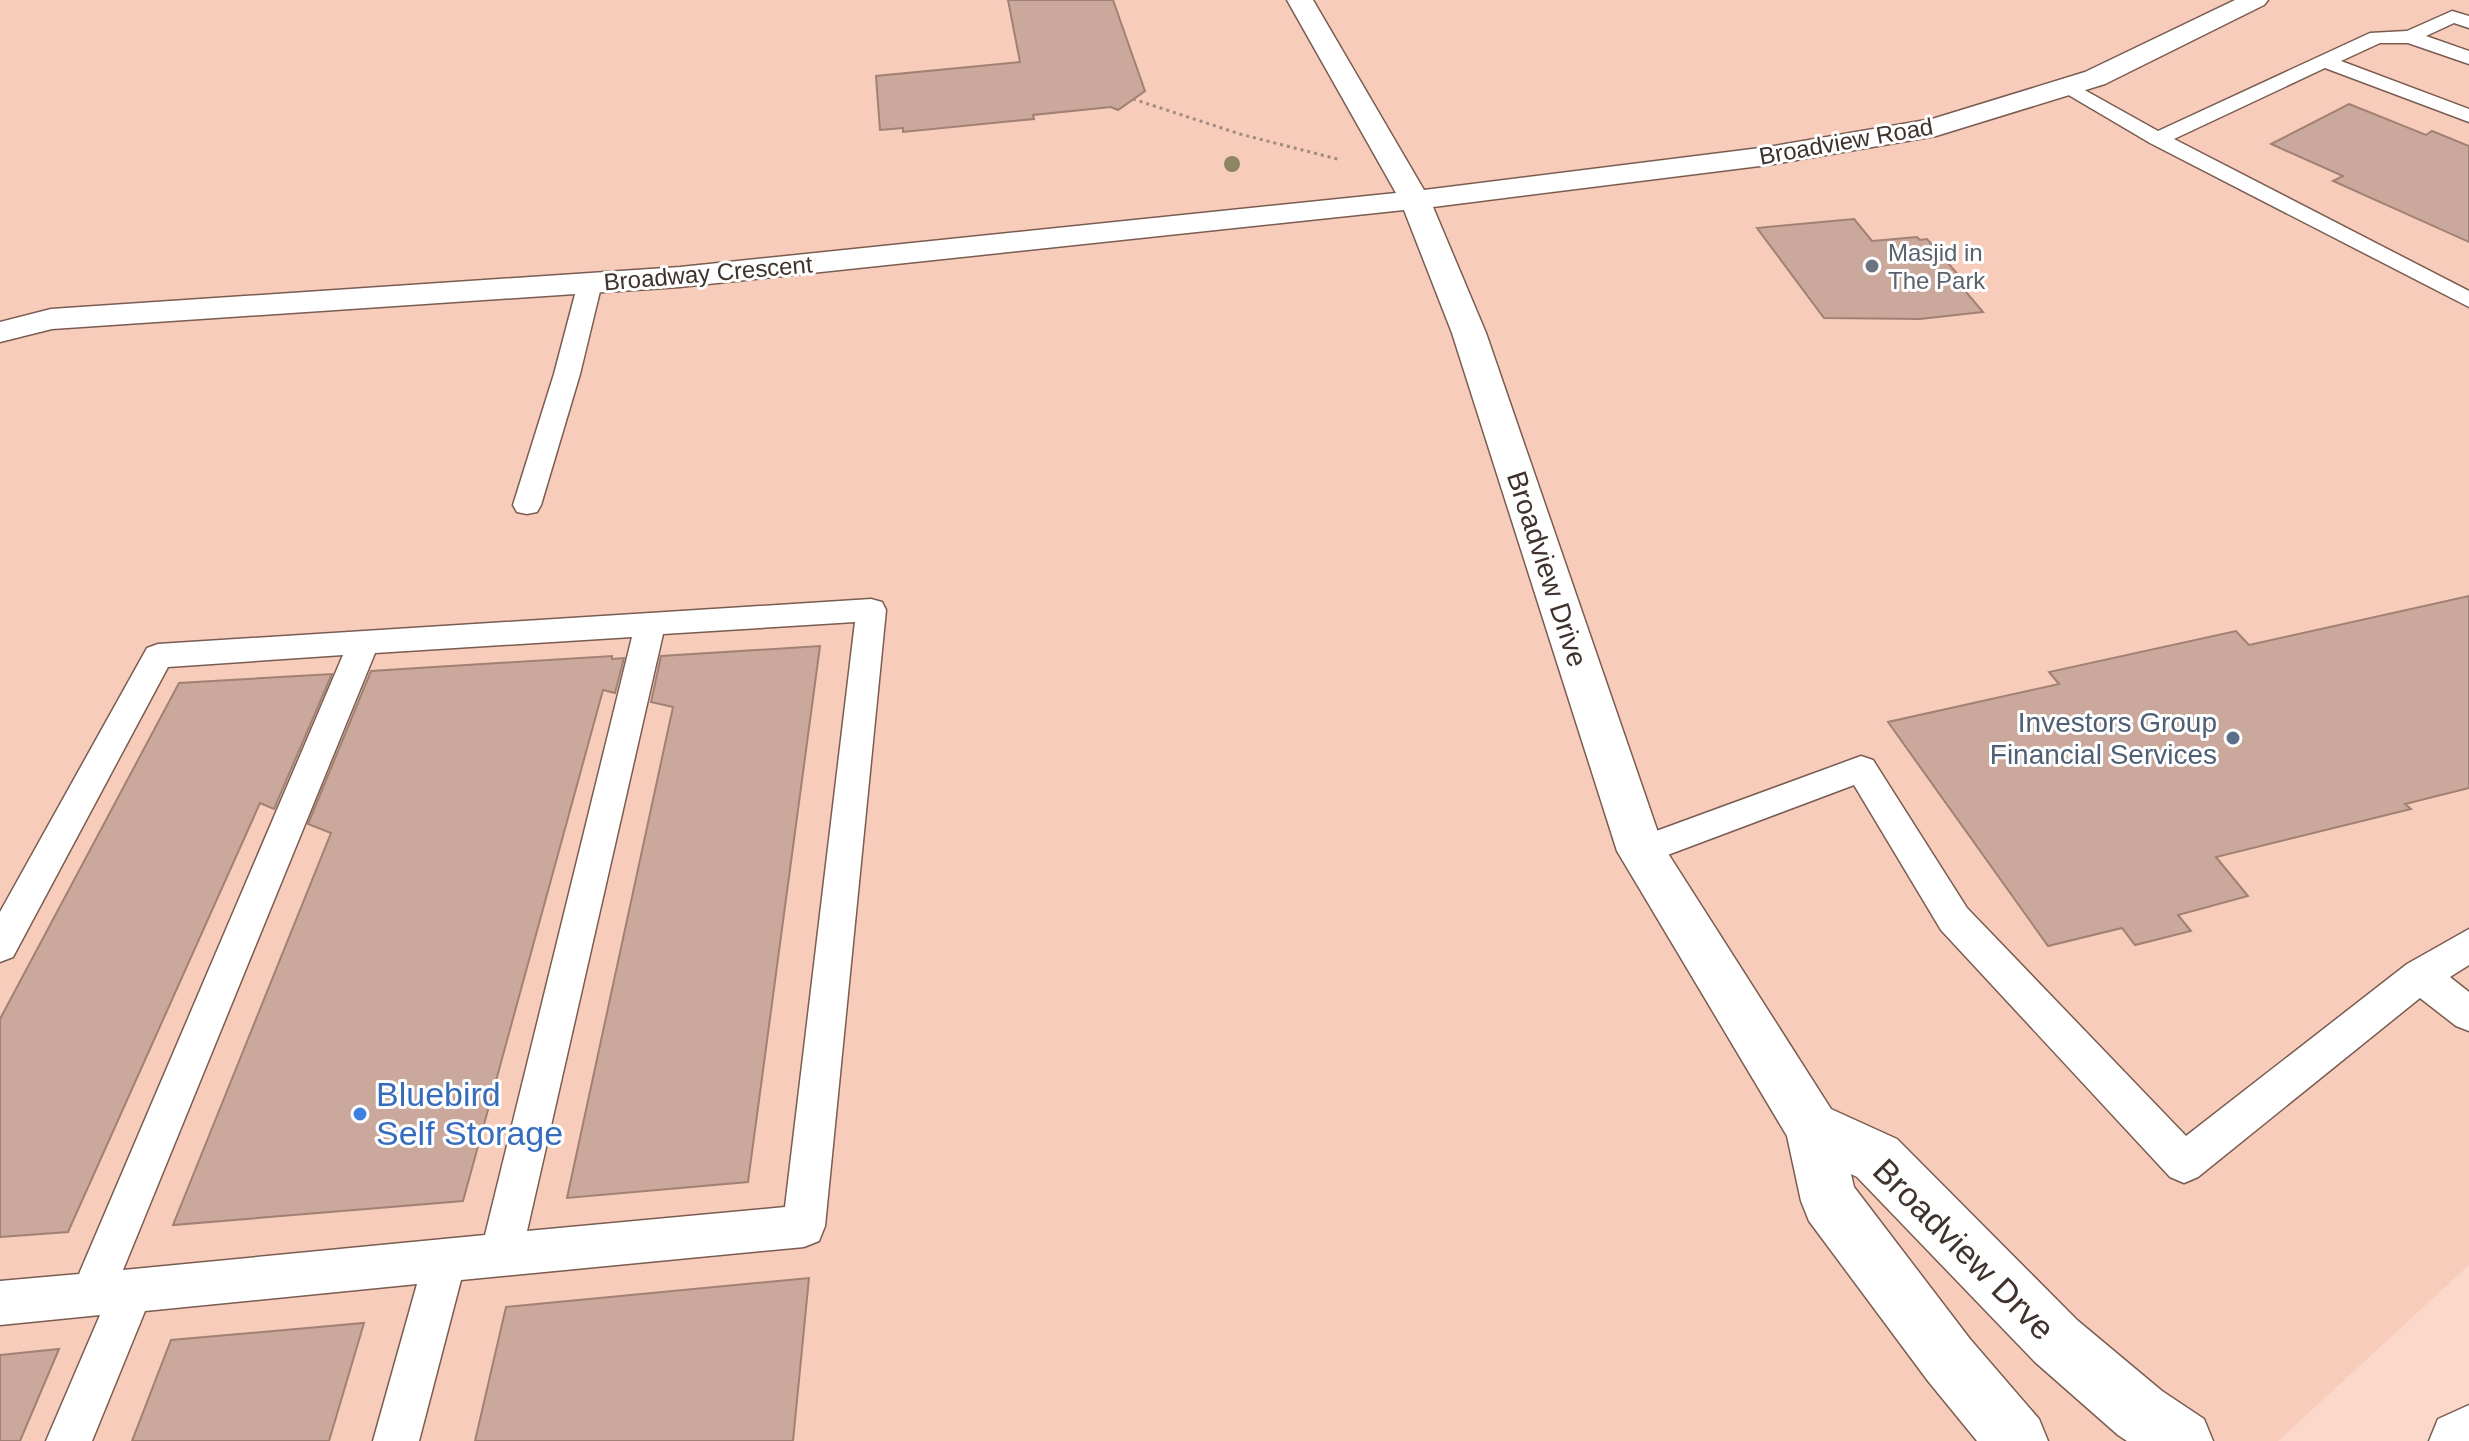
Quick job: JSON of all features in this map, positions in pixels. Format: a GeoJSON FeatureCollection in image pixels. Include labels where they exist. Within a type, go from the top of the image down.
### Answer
{"type":"FeatureCollection","features":[{"type":"Feature","properties":{"kind":"street","name":"Broadview Drive"},"geometry":{"type":"LineString","coordinates":[[1300,0],[1415,200],[1469,333],[1641,851],[1812,1128]]}},
{"type":"Feature","properties":{"kind":"street","name":"Broadview Road"},"geometry":{"type":"LineString","coordinates":[[1415,200],[1768,156],[1936,127],[2095,78],[2255,0]]}},
{"type":"Feature","properties":{"kind":"street","name":"Broadway Crescent"},"geometry":{"type":"LineString","coordinates":[[0,332],[51,319],[680,277],[1415,200]]}},
{"type":"Feature","properties":{"kind":"street","name":"Broadview Drve"},"geometry":{"type":"LineString","coordinates":[[1812,1128],[1829,1201],[1949,1360],[2017,1441]]}},
{"type":"Feature","properties":{"kind":"street","name":"Broadview Drve"},"geometry":{"type":"LineString","coordinates":[[1812,1128],[1877,1158],[2056,1341],[2140,1413],[2182,1441]]}},
{"type":"Feature","properties":{"kind":"street"},"geometry":{"type":"LineString","coordinates":[[2460,1441],[2469,1436]]}},
{"type":"Feature","properties":{"kind":"lane"},"geometry":{"type":"LineString","coordinates":[[2410,37],[2452,17],[2469,22]]}},
{"type":"Feature","properties":{"kind":"lane"},"geometry":{"type":"LineString","coordinates":[[2157,139],[2377,37],[2410,37],[2469,58]]}},
{"type":"Feature","properties":{"kind":"lane"},"geometry":{"type":"LineString","coordinates":[[2324,61],[2469,116]]}},
{"type":"Feature","properties":{"kind":"lane"},"geometry":{"type":"LineString","coordinates":[[2065,87],[2157,139],[2469,300]]}},
{"type":"Feature","properties":{"kind":"lane"},"geometry":{"type":"LineString","coordinates":[[527,505],[567,374],[590,283]]}},
{"type":"Feature","properties":{"kind":"lane"},"geometry":{"type":"LineString","coordinates":[[0,946],[158,656],[871,610],[804,1226],[0,1303]]}},
{"type":"Feature","properties":{"kind":"lane"},"geometry":{"type":"LineString","coordinates":[[501,1255],[650,624]]}},
{"type":"Feature","properties":{"kind":"lane"},"geometry":{"type":"LineString","coordinates":[[69,1441],[112,1292],[364,643]]}},
{"type":"Feature","properties":{"kind":"lane"},"geometry":{"type":"LineString","coordinates":[[1641,851],[1861,769],[1954,919],[2184,1163],[2420,976],[2469,945]]}},
{"type":"Feature","properties":{"kind":"lane"},"geometry":{"type":"LineString","coordinates":[[2420,976],[2469,1014]]}},
{"type":"Feature","properties":{"kind":"lane"},"geometry":{"type":"LineString","coordinates":[[396,1441],[445,1260]]}},
{"type":"Feature","properties":{"kind":"path"},"geometry":{"type":"LineString","coordinates":[[1133,99],[1240,134],[1346,161]]}},
{"type":"Feature","properties":{"kind":"shaded area"},"geometry":{"type":"Polygon","coordinates":[[[0,0],[2469,0],[2469,1265],[2278,1441],[0,1441],[0,0]]]}},
{"type":"Feature","properties":{"kind":"building"},"geometry":{"type":"Polygon","coordinates":[[[1008,0],[1113,0],[1145,91],[1118,110],[1111,107],[1033,115],[1034,119],[903,132],[903,128],[880,130],[876,76],[1020,62],[1008,0]]]}},
{"type":"Feature","properties":{"kind":"building"},"geometry":{"type":"Polygon","coordinates":[[[2349,104],[2426,135],[2432,131],[2469,146],[2469,242],[2333,181],[2343,176],[2271,144],[2349,104]]]}},
{"type":"Feature","properties":{"kind":"building","name":"Masjid in The Park"},"geometry":{"type":"Polygon","coordinates":[[[1854,219],[1872,241],[1927,239],[1968,286],[1961,286],[1983,312],[1920,319],[1824,318],[1757,228],[1854,219]]]}},
{"type":"Feature","properties":{"kind":"building"},"geometry":{"type":"Polygon","coordinates":[[[2469,596],[2469,788],[2405,804],[2411,809],[2216,857],[2248,896],[2178,915],[2191,931],[2135,945],[2122,928],[2048,946],[1888,722],[2059,684],[2049,672],[2236,631],[2249,645],[2469,596]]]}},
{"type":"Feature","properties":{"kind":"building"},"geometry":{"type":"Polygon","coordinates":[[[820,646],[748,1182],[567,1198],[673,707],[651,702],[661,656],[820,646]]]}},
{"type":"Feature","properties":{"kind":"building"},"geometry":{"type":"Polygon","coordinates":[[[612,656],[612,659],[624,658],[615,693],[603,690],[463,1201],[173,1225],[331,833],[308,824],[371,671],[612,656]]]}},
{"type":"Feature","properties":{"kind":"building"},"geometry":{"type":"Polygon","coordinates":[[[332,674],[274,809],[260,803],[68,1232],[0,1237],[0,1019],[179,683],[332,674]]]}},
{"type":"Feature","properties":{"kind":"building"},"geometry":{"type":"Polygon","coordinates":[[[809,1278],[793,1441],[475,1441],[506,1307],[809,1278]]]}},
{"type":"Feature","properties":{"kind":"building"},"geometry":{"type":"Polygon","coordinates":[[[364,1323],[329,1441],[132,1441],[171,1340],[364,1323]]]}},
{"type":"Feature","properties":{"kind":"building"},"geometry":{"type":"Polygon","coordinates":[[[59,1349],[20,1441],[0,1441],[0,1355],[59,1349]]]}},
{"type":"Feature","properties":{"kind":"place","name":"Masjid in The Park"},"geometry":{"type":"Point","coordinates":[1872,266]}},
{"type":"Feature","properties":{"kind":"place","name":"Investors Group Financial Services"},"geometry":{"type":"Point","coordinates":[2233,738]}},
{"type":"Feature","properties":{"kind":"place","name":"Bluebird Self Storage"},"geometry":{"type":"Point","coordinates":[360,1114]}}]}
